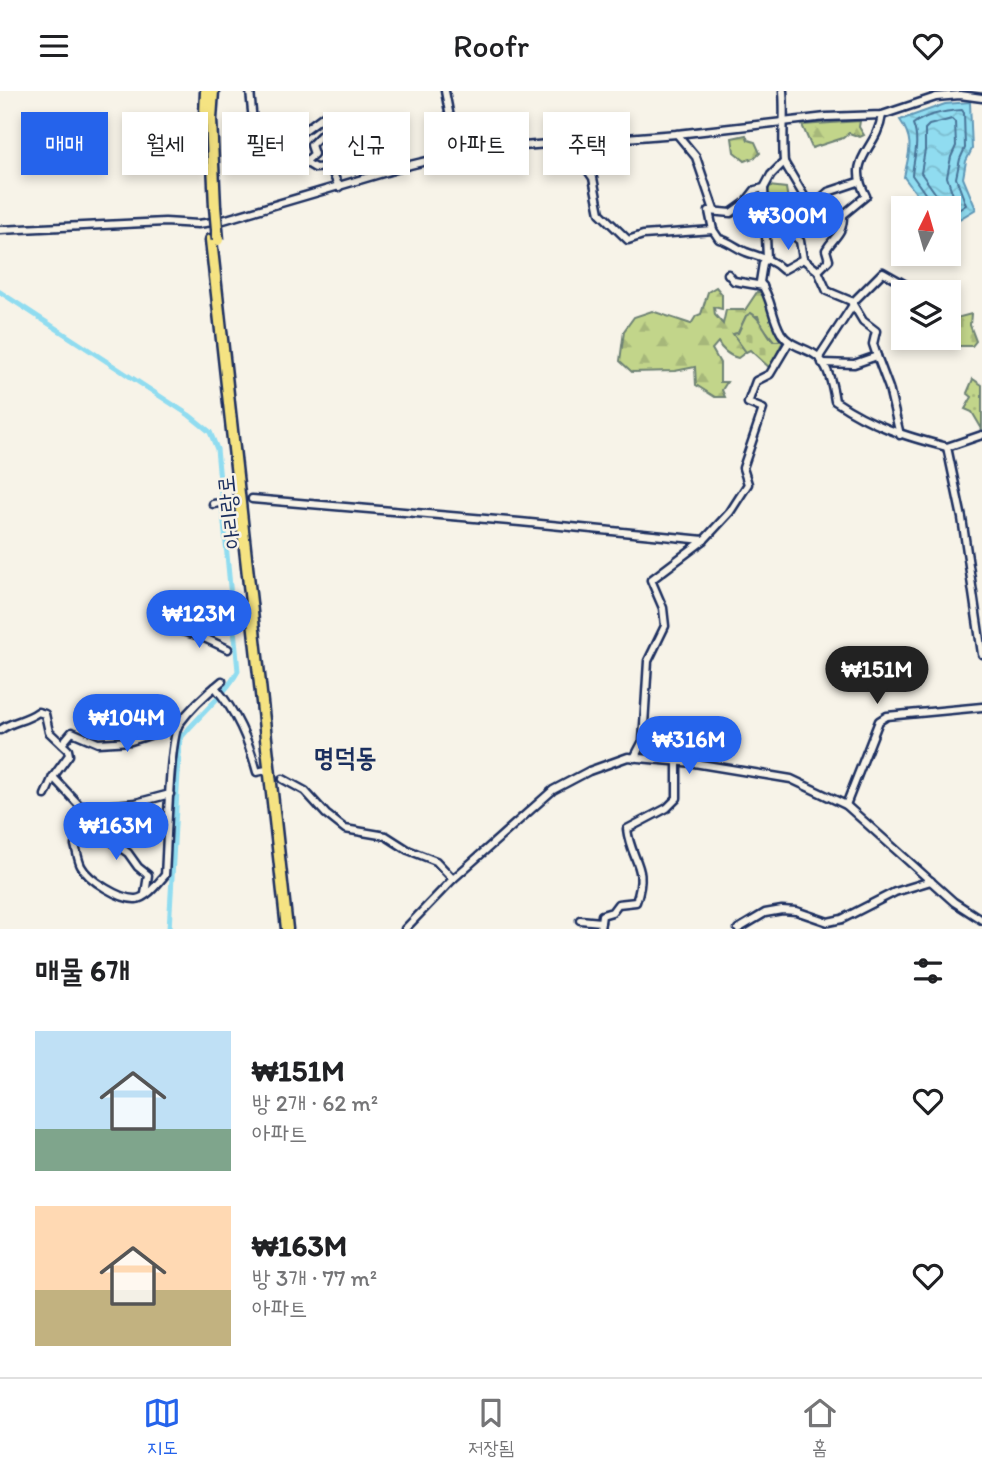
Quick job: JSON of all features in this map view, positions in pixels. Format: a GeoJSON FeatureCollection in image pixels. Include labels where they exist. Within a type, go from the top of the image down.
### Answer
{"type":"FeatureCollection","features":[{"type":"Feature","properties":{"kind":"highway","name":"아리랑로"},"geometry":{"type":"LineString","coordinates":[[206,91],[215,240],[287,929]]}},
{"type":"Feature","properties":{"kind":"highway","name":"아리랑로"},"geometry":{"type":"LineString","coordinates":[[212,207],[213,91]]}},
{"type":"Feature","properties":{"kind":"highway","name":"아리랑로"},"geometry":{"type":"LineString","coordinates":[[215,240],[294,929]]}},
{"type":"Feature","properties":{"kind":"street"},"geometry":{"type":"LineString","coordinates":[[250,91],[253,122],[262,127],[298,135],[325,115],[335,115],[332,124],[311,145],[314,154],[305,162],[315,168],[330,167],[339,187]]}},
{"type":"Feature","properties":{"kind":"street"},"geometry":{"type":"LineString","coordinates":[[445,91],[449,112]]}},
{"type":"Feature","properties":{"kind":"street"},"geometry":{"type":"LineString","coordinates":[[783,91],[784,162],[807,201],[818,201],[828,192],[858,182]]}},
{"type":"Feature","properties":{"kind":"street"},"geometry":{"type":"LineString","coordinates":[[630,137],[827,117],[882,115],[936,97],[960,95],[982,98]]}},
{"type":"Feature","properties":{"kind":"street"},"geometry":{"type":"LineString","coordinates":[[818,271],[829,260],[826,250],[843,227],[843,215],[866,196],[858,182],[859,163],[880,129],[882,115]]}},
{"type":"Feature","properties":{"kind":"street"},"geometry":{"type":"LineString","coordinates":[[677,134],[696,157],[713,210]]}},
{"type":"Feature","properties":{"kind":"street"},"geometry":{"type":"LineString","coordinates":[[784,162],[771,175],[764,188],[767,259],[763,263],[760,282],[769,294],[775,321],[789,342],[820,360],[854,364],[877,356]]}},
{"type":"Feature","properties":{"kind":"street"},"geometry":{"type":"LineString","coordinates":[[0,230],[220,221],[424,163]]}},
{"type":"Feature","properties":{"kind":"street"},"geometry":{"type":"LineString","coordinates":[[591,175],[600,213],[628,240],[643,235],[713,230]]}},
{"type":"Feature","properties":{"kind":"street"},"geometry":{"type":"LineString","coordinates":[[764,188],[755,190],[745,203],[731,213],[713,210],[709,212],[713,230],[719,239],[772,260],[783,270],[803,259]]}},
{"type":"Feature","properties":{"kind":"street"},"geometry":{"type":"LineString","coordinates":[[766,214],[778,214],[785,219],[800,241],[803,259],[818,271],[827,291],[852,304],[863,321],[876,331],[873,344],[889,388],[900,435]]}},
{"type":"Feature","properties":{"kind":"street"},"geometry":{"type":"LineString","coordinates":[[820,360],[852,304],[883,272],[897,280]]}},
{"type":"Feature","properties":{"kind":"street"},"geometry":{"type":"LineString","coordinates":[[728,274],[734,281],[763,286]]}},
{"type":"Feature","properties":{"kind":"street"},"geometry":{"type":"LineString","coordinates":[[634,758],[643,741],[648,661],[665,626],[663,608],[651,580],[704,540],[730,512],[748,484],[743,468],[762,409],[748,403],[756,381],[770,374],[789,342]]}},
{"type":"Feature","properties":{"kind":"street"},"geometry":{"type":"LineString","coordinates":[[820,360],[833,386],[835,401],[874,425],[947,447],[982,435]]}},
{"type":"Feature","properties":{"kind":"street"},"geometry":{"type":"LineString","coordinates":[[947,447],[962,518],[982,654]]}},
{"type":"Feature","properties":{"kind":"street"},"geometry":{"type":"LineString","coordinates":[[252,499],[704,540]]}},
{"type":"Feature","properties":{"kind":"street"},"geometry":{"type":"LineString","coordinates":[[214,504],[236,501]]}},
{"type":"Feature","properties":{"kind":"street"},"geometry":{"type":"LineString","coordinates":[[178,630],[200,636],[228,649]]}},
{"type":"Feature","properties":{"kind":"street"},"geometry":{"type":"LineString","coordinates":[[62,744],[72,732],[98,743],[131,741],[178,726],[222,681]]}},
{"type":"Feature","properties":{"kind":"street"},"geometry":{"type":"LineString","coordinates":[[216,689],[237,715],[257,772],[266,770]]}},
{"type":"Feature","properties":{"kind":"street"},"geometry":{"type":"LineString","coordinates":[[846,805],[879,721],[887,716],[982,707]]}},
{"type":"Feature","properties":{"kind":"street"},"geometry":{"type":"LineString","coordinates":[[2,726],[31,717],[38,712],[45,714],[49,732],[68,750],[69,755],[53,777],[46,795]]}},
{"type":"Feature","properties":{"kind":"street"},"geometry":{"type":"LineString","coordinates":[[93,807],[93,828],[75,845],[81,867],[112,893],[136,899],[145,895],[165,875],[173,747],[178,726]]}},
{"type":"Feature","properties":{"kind":"street"},"geometry":{"type":"LineString","coordinates":[[405,929],[453,879],[552,790],[589,771],[628,757],[791,779],[846,805],[954,902],[982,920]]}},
{"type":"Feature","properties":{"kind":"street"},"geometry":{"type":"LineString","coordinates":[[580,920],[601,926],[602,915],[612,912],[618,904],[636,902],[642,885],[640,867],[628,841],[627,829],[667,808],[677,798],[677,762]]}},
{"type":"Feature","properties":{"kind":"street"},"geometry":{"type":"LineString","coordinates":[[53,777],[80,806],[136,803],[170,794]]}},
{"type":"Feature","properties":{"kind":"street"},"geometry":{"type":"LineString","coordinates":[[283,779],[305,791],[326,814],[345,829],[386,836],[408,850],[436,861],[453,879]]}},
{"type":"Feature","properties":{"kind":"street"},"geometry":{"type":"LineString","coordinates":[[93,828],[128,853],[148,875],[145,895]]}},
{"type":"Feature","properties":{"kind":"street"},"geometry":{"type":"LineString","coordinates":[[738,929],[765,913],[782,910],[796,911],[828,922],[842,919],[895,892],[931,881]]}},
{"type":"Feature","properties":{"kind":"green space"},"geometry":{"type":"Polygon","coordinates":[[[860,121],[859,127],[864,135],[860,137],[849,133],[843,138],[812,148],[802,125],[860,121]]]}},
{"type":"Feature","properties":{"kind":"green space"},"geometry":{"type":"Polygon","coordinates":[[[746,135],[748,140],[755,142],[760,153],[745,161],[734,152],[732,138],[746,135]]]}},
{"type":"Feature","properties":{"kind":"green space"},"geometry":{"type":"Polygon","coordinates":[[[769,186],[786,188],[786,211],[797,213],[798,217],[786,217],[781,207],[771,199],[768,200],[765,189],[769,186]]]}},
{"type":"Feature","properties":{"kind":"green space"},"geometry":{"type":"Polygon","coordinates":[[[716,287],[722,294],[722,309],[714,307],[715,315],[723,324],[726,310],[745,310],[757,292],[764,292],[783,341],[774,341],[761,325],[758,316],[746,316],[738,333],[734,334],[746,352],[738,358],[735,357],[726,352],[718,342],[712,349],[720,363],[720,382],[727,382],[722,390],[725,397],[715,397],[696,385],[695,367],[675,371],[632,372],[620,361],[624,331],[634,317],[652,311],[691,324],[696,316],[701,314],[708,292],[716,287]]]}},
{"type":"Feature","properties":{"kind":"green space"},"geometry":{"type":"Polygon","coordinates":[[[751,313],[758,318],[773,341],[783,341],[770,368],[750,350],[746,352],[733,334],[738,333],[746,316],[751,313]]]}},
{"type":"Feature","properties":{"kind":"green space"},"geometry":{"type":"Polygon","coordinates":[[[971,314],[970,325],[976,341],[972,346],[961,346],[961,317],[971,314]]]}},
{"type":"Feature","properties":{"kind":"green space"},"geometry":{"type":"Polygon","coordinates":[[[973,379],[982,385],[982,429],[972,412],[965,409],[972,397],[967,393],[973,379]]]}},
{"type":"Feature","properties":{"kind":"water"},"geometry":{"type":"Polygon","coordinates":[[[970,102],[972,149],[966,161],[963,178],[976,209],[961,218],[961,196],[918,196],[904,177],[909,141],[900,120],[945,104],[970,102]]]}},
{"type":"Feature","properties":{"kind":"waterway"},"geometry":{"type":"LineString","coordinates":[[0,292],[189,415],[210,432],[217,449],[238,671],[226,689],[180,739],[169,929]]}},
{"type":"Feature","properties":{"kind":"district","name":"명덕동"},"geometry":{"type":"Point","coordinates":[345,757]}}]}
